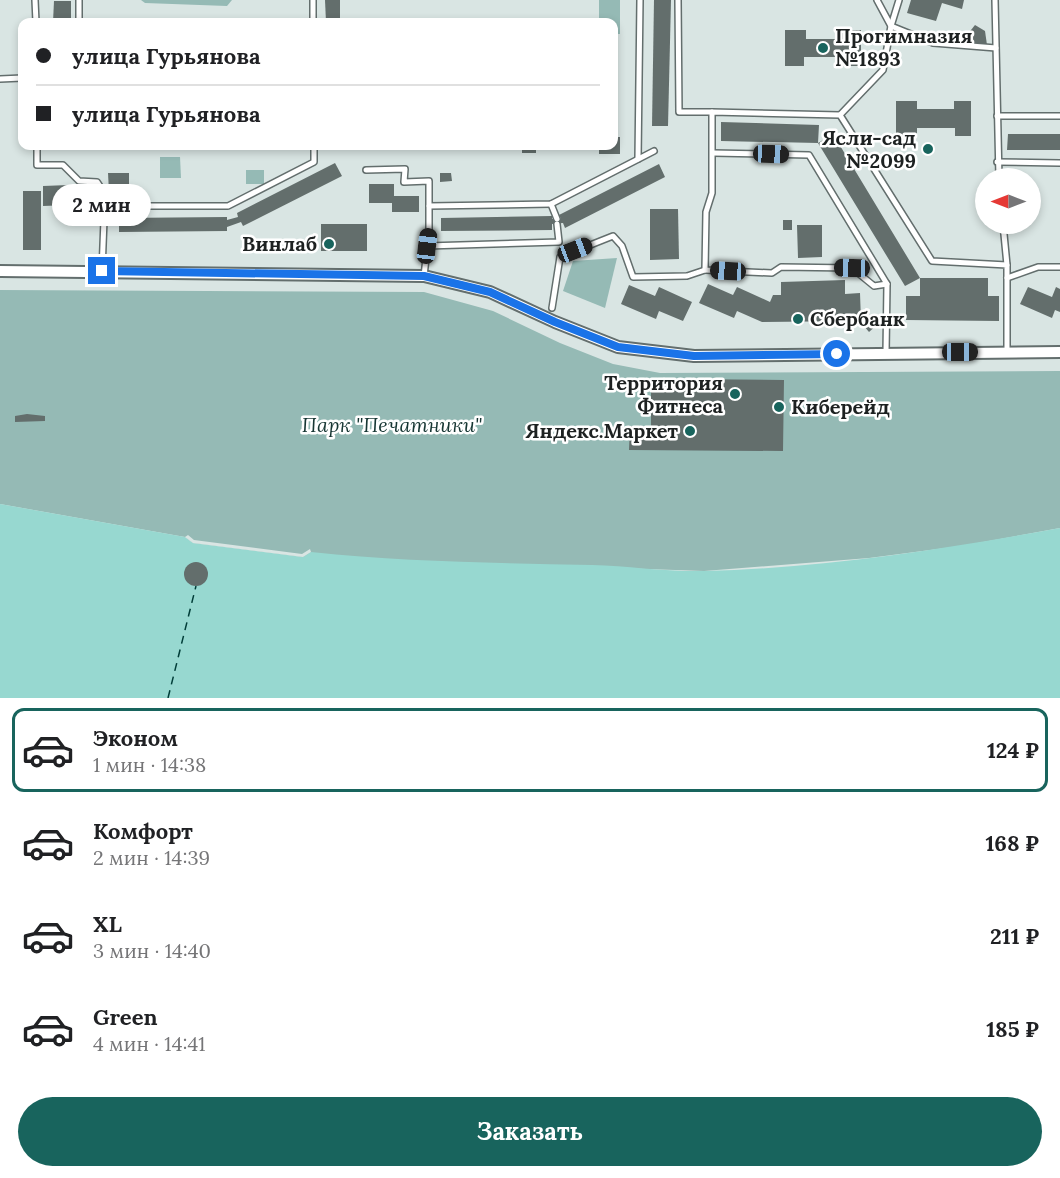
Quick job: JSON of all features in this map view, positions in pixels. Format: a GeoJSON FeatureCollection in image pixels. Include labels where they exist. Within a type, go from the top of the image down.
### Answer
{"type":"FeatureCollection","features":[{"type":"Feature","properties":{"kind":"street"},"geometry":{"type":"LineString","coordinates":[[0,271],[424,276],[490,292],[555,322],[618,347],[654,353],[694,356],[1060,352]]}},
{"type":"Feature","properties":{"kind":"lane"},"geometry":{"type":"LineString","coordinates":[[35,0],[36,18]]}},
{"type":"Feature","properties":{"kind":"lane"},"geometry":{"type":"LineString","coordinates":[[79,0],[79,18]]}},
{"type":"Feature","properties":{"kind":"lane"},"geometry":{"type":"LineString","coordinates":[[313,0],[313,18]]}},
{"type":"Feature","properties":{"kind":"lane"},"geometry":{"type":"LineString","coordinates":[[638,159],[640,0]]}},
{"type":"Feature","properties":{"kind":"lane"},"geometry":{"type":"LineString","coordinates":[[678,0],[679,112],[840,115],[883,70],[891,26],[899,0]]}},
{"type":"Feature","properties":{"kind":"lane"},"geometry":{"type":"LineString","coordinates":[[877,0],[891,26],[933,43],[996,48]]}},
{"type":"Feature","properties":{"kind":"lane"},"geometry":{"type":"LineString","coordinates":[[995,0],[998,168]]}},
{"type":"Feature","properties":{"kind":"lane"},"geometry":{"type":"LineString","coordinates":[[0,79],[18,78]]}},
{"type":"Feature","properties":{"kind":"lane"},"geometry":{"type":"LineString","coordinates":[[705,270],[706,212],[712,193],[712,112]]}},
{"type":"Feature","properties":{"kind":"lane"},"geometry":{"type":"LineString","coordinates":[[840,115],[932,261],[1007,265]]}},
{"type":"Feature","properties":{"kind":"lane"},"geometry":{"type":"LineString","coordinates":[[997,116],[1060,116]]}},
{"type":"Feature","properties":{"kind":"lane"},"geometry":{"type":"LineString","coordinates":[[37,150],[37,165],[63,165],[79,181],[97,182],[105,194],[102,271]]}},
{"type":"Feature","properties":{"kind":"lane"},"geometry":{"type":"LineString","coordinates":[[105,206],[228,206],[314,162],[314,150]]}},
{"type":"Feature","properties":{"kind":"lane"},"geometry":{"type":"LineString","coordinates":[[429,206],[552,204],[654,151]]}},
{"type":"Feature","properties":{"kind":"lane"},"geometry":{"type":"LineString","coordinates":[[713,153],[809,155],[887,284],[886,353]]}},
{"type":"Feature","properties":{"kind":"lane"},"geometry":{"type":"LineString","coordinates":[[997,162],[1060,163]]}},
{"type":"Feature","properties":{"kind":"lane"},"geometry":{"type":"LineString","coordinates":[[366,170],[405,169],[404,182],[429,181],[424,276]]}},
{"type":"Feature","properties":{"kind":"lane"},"geometry":{"type":"LineString","coordinates":[[427,246],[559,242],[557,221],[552,204]]}},
{"type":"Feature","properties":{"kind":"lane"},"geometry":{"type":"LineString","coordinates":[[1004,234],[1007,265],[1007,352]]}},
{"type":"Feature","properties":{"kind":"lane"},"geometry":{"type":"LineString","coordinates":[[552,308],[560,257],[613,236],[622,246],[633,277],[687,276],[705,270],[772,273],[781,267],[852,268],[874,286],[887,284]]}},
{"type":"Feature","properties":{"kind":"lane"},"geometry":{"type":"LineString","coordinates":[[1007,278],[1038,267],[1060,267]]}},
{"type":"Feature","properties":{"kind":"green space"},"geometry":{"type":"Polygon","coordinates":[[[141,0],[232,0],[227,6],[145,3],[141,0]]]}},
{"type":"Feature","properties":{"kind":"green space"},"geometry":{"type":"Polygon","coordinates":[[[599,0],[620,0],[620,34],[618,34],[618,18],[599,18],[599,0]]]}},
{"type":"Feature","properties":{"kind":"green space"},"geometry":{"type":"Polygon","coordinates":[[[160,157],[180,157],[181,178],[160,178],[160,157]]]}},
{"type":"Feature","properties":{"kind":"green space"},"geometry":{"type":"Polygon","coordinates":[[[246,170],[264,170],[264,184],[246,184],[246,170]]]}},
{"type":"Feature","properties":{"kind":"green space"},"geometry":{"type":"Polygon","coordinates":[[[617,258],[605,308],[563,291],[573,261],[617,258]]]}},
{"type":"Feature","properties":{"kind":"green space","name":"Парк \"Печатники\""},"geometry":{"type":"Polygon","coordinates":[[[0,290],[424,292],[493,311],[560,343],[613,364],[660,373],[1060,371],[1060,528],[961,546],[869,558],[704,571],[303,557],[193,543],[185,537],[0,504],[0,290]]]}},
{"type":"Feature","properties":{"kind":"shaded area"},"geometry":{"type":"Polygon","coordinates":[[[0,504],[185,537],[193,543],[303,557],[311,552],[416,560],[592,565],[691,571],[839,562],[1060,528],[1060,698],[0,698],[0,504]]]}},
{"type":"Feature","properties":{"kind":"pier"},"geometry":{"type":"Polygon","coordinates":[[[188,535],[194,540],[302,554],[310,549],[311,552],[303,557],[193,543],[185,537],[188,535]]]}},
{"type":"Feature","properties":{"kind":"building"},"geometry":{"type":"Polygon","coordinates":[[[325,0],[340,0],[340,18],[326,18],[325,0]]]}},
{"type":"Feature","properties":{"kind":"building"},"geometry":{"type":"Polygon","coordinates":[[[654,0],[671,0],[668,126],[652,126],[654,0]]]}},
{"type":"Feature","properties":{"kind":"building"},"geometry":{"type":"Polygon","coordinates":[[[911,0],[964,0],[962,9],[942,3],[936,21],[907,13],[911,0]]]}},
{"type":"Feature","properties":{"kind":"building"},"geometry":{"type":"Polygon","coordinates":[[[54,1],[71,1],[71,18],[53,18],[54,1]]]}},
{"type":"Feature","properties":{"kind":"building"},"geometry":{"type":"Polygon","coordinates":[[[975,25],[985,31],[987,45],[971,45],[967,35],[975,25]]]}},
{"type":"Feature","properties":{"kind":"building","name":"Прогимназия №1893"},"geometry":{"type":"Polygon","coordinates":[[[785,30],[806,30],[806,39],[839,39],[839,30],[861,30],[861,66],[840,66],[840,57],[804,57],[804,66],[785,66],[785,30]]]}},
{"type":"Feature","properties":{"kind":"building"},"geometry":{"type":"Polygon","coordinates":[[[896,101],[917,101],[917,109],[954,109],[954,101],[971,101],[971,136],[955,136],[955,128],[917,128],[917,136],[896,136],[896,101]]]}},
{"type":"Feature","properties":{"kind":"building"},"geometry":{"type":"Polygon","coordinates":[[[721,122],[819,125],[818,143],[721,141],[721,122]]]}},
{"type":"Feature","properties":{"kind":"building"},"geometry":{"type":"Polygon","coordinates":[[[833,134],[920,278],[905,286],[818,143],[833,134]]]}},
{"type":"Feature","properties":{"kind":"building"},"geometry":{"type":"Polygon","coordinates":[[[1008,134],[1060,134],[1060,150],[1007,150],[1008,134]]]}},
{"type":"Feature","properties":{"kind":"building"},"geometry":{"type":"Polygon","coordinates":[[[618,137],[620,137],[620,154],[599,154],[599,150],[618,150],[618,137]]]}},
{"type":"Feature","properties":{"kind":"building"},"geometry":{"type":"Polygon","coordinates":[[[522,150],[536,150],[536,153],[522,153],[522,150]]]}},
{"type":"Feature","properties":{"kind":"building"},"geometry":{"type":"Polygon","coordinates":[[[335,163],[342,176],[243,226],[241,222],[227,227],[227,231],[119,232],[119,218],[227,217],[227,220],[238,217],[237,213],[335,163]]]}},
{"type":"Feature","properties":{"kind":"building"},"geometry":{"type":"Polygon","coordinates":[[[659,164],[665,177],[565,228],[563,223],[552,224],[552,230],[441,231],[441,218],[552,216],[552,219],[561,219],[559,215],[659,164]]]}},
{"type":"Feature","properties":{"kind":"building"},"geometry":{"type":"Polygon","coordinates":[[[108,173],[129,173],[129,192],[109,192],[108,173]]]}},
{"type":"Feature","properties":{"kind":"building"},"geometry":{"type":"Polygon","coordinates":[[[440,173],[451,173],[452,181],[440,182],[440,173]]]}},
{"type":"Feature","properties":{"kind":"building"},"geometry":{"type":"Polygon","coordinates":[[[369,184],[394,184],[394,196],[419,196],[419,212],[392,212],[392,203],[369,203],[369,184]]]}},
{"type":"Feature","properties":{"kind":"building"},"geometry":{"type":"Polygon","coordinates":[[[69,185],[69,196],[91,196],[91,214],[69,214],[69,205],[43,206],[43,186],[69,185]]]}},
{"type":"Feature","properties":{"kind":"building"},"geometry":{"type":"Polygon","coordinates":[[[23,191],[41,191],[41,250],[23,250],[23,191]]]}},
{"type":"Feature","properties":{"kind":"building"},"geometry":{"type":"Polygon","coordinates":[[[650,209],[678,209],[679,259],[650,260],[650,209]]]}},
{"type":"Feature","properties":{"kind":"building"},"geometry":{"type":"Polygon","coordinates":[[[783,220],[792,220],[792,230],[783,230],[783,220]]]}},
{"type":"Feature","properties":{"kind":"building"},"geometry":{"type":"Polygon","coordinates":[[[321,224],[367,224],[367,251],[321,251],[321,224]]]}},
{"type":"Feature","properties":{"kind":"building"},"geometry":{"type":"Polygon","coordinates":[[[797,225],[822,225],[822,257],[798,258],[797,225]]]}},
{"type":"Feature","properties":{"kind":"building"},"geometry":{"type":"Polygon","coordinates":[[[920,278],[988,278],[988,296],[999,296],[999,321],[906,320],[906,296],[920,296],[920,278]]]}},
{"type":"Feature","properties":{"kind":"building"},"geometry":{"type":"Polygon","coordinates":[[[845,280],[845,294],[860,293],[861,321],[762,322],[737,311],[734,318],[699,303],[708,284],[733,295],[737,287],[770,302],[773,295],[781,295],[781,282],[845,280]]]}},
{"type":"Feature","properties":{"kind":"building"},"geometry":{"type":"Polygon","coordinates":[[[629,285],[655,296],[659,287],[692,302],[683,321],[659,311],[656,319],[621,304],[629,285]]]}},
{"type":"Feature","properties":{"kind":"building"},"geometry":{"type":"Polygon","coordinates":[[[1028,287],[1052,297],[1056,287],[1060,289],[1060,312],[1055,310],[1052,318],[1020,304],[1028,287]]]}},
{"type":"Feature","properties":{"kind":"building"},"geometry":{"type":"Polygon","coordinates":[[[873,318],[878,324],[869,332],[864,326],[873,318]]]}},
{"type":"Feature","properties":{"kind":"building"},"geometry":{"type":"Polygon","coordinates":[[[680,379],[784,380],[783,451],[629,450],[630,426],[651,427],[651,383],[680,383],[680,379]]]}},
{"type":"Feature","properties":{"kind":"building"},"geometry":{"type":"Polygon","coordinates":[[[27,414],[45,416],[45,421],[15,422],[15,416],[27,414]]]}},
{"type":"Feature","properties":{"kind":"building"},"geometry":{"type":"Polygon","coordinates":[[[196,562],[201,563],[207,569],[207,579],[201,585],[196,586],[191,585],[185,579],[184,574],[185,569],[191,563],[196,562]]]}},
{"type":"Feature","properties":{"kind":"ferry route"},"geometry":{"type":"LineString","coordinates":[[168,698],[196,586]]}},
{"type":"Feature","properties":{"kind":"place","name":"Прогимназия №1893"},"geometry":{"type":"Point","coordinates":[823,48]}},
{"type":"Feature","properties":{"kind":"place","name":"Ясли-сад №2099"},"geometry":{"type":"Point","coordinates":[928,149]}},
{"type":"Feature","properties":{"kind":"place","name":"Винлаб"},"geometry":{"type":"Point","coordinates":[329,244]}},
{"type":"Feature","properties":{"kind":"place","name":"Сбербанк"},"geometry":{"type":"Point","coordinates":[798,319]}},
{"type":"Feature","properties":{"kind":"place","name":"Территория Фитнеса"},"geometry":{"type":"Point","coordinates":[735,394]}},
{"type":"Feature","properties":{"kind":"place","name":"Киберейд"},"geometry":{"type":"Point","coordinates":[779,407]}},
{"type":"Feature","properties":{"kind":"place","name":"Яндекс.Маркет"},"geometry":{"type":"Point","coordinates":[690,431]}},
{"type":"Feature","properties":{"kind":"route"},"geometry":{"type":"LineString","coordinates":[[102,271],[424,276],[490,292],[555,322],[618,347],[694,356],[837,354]]}}]}
